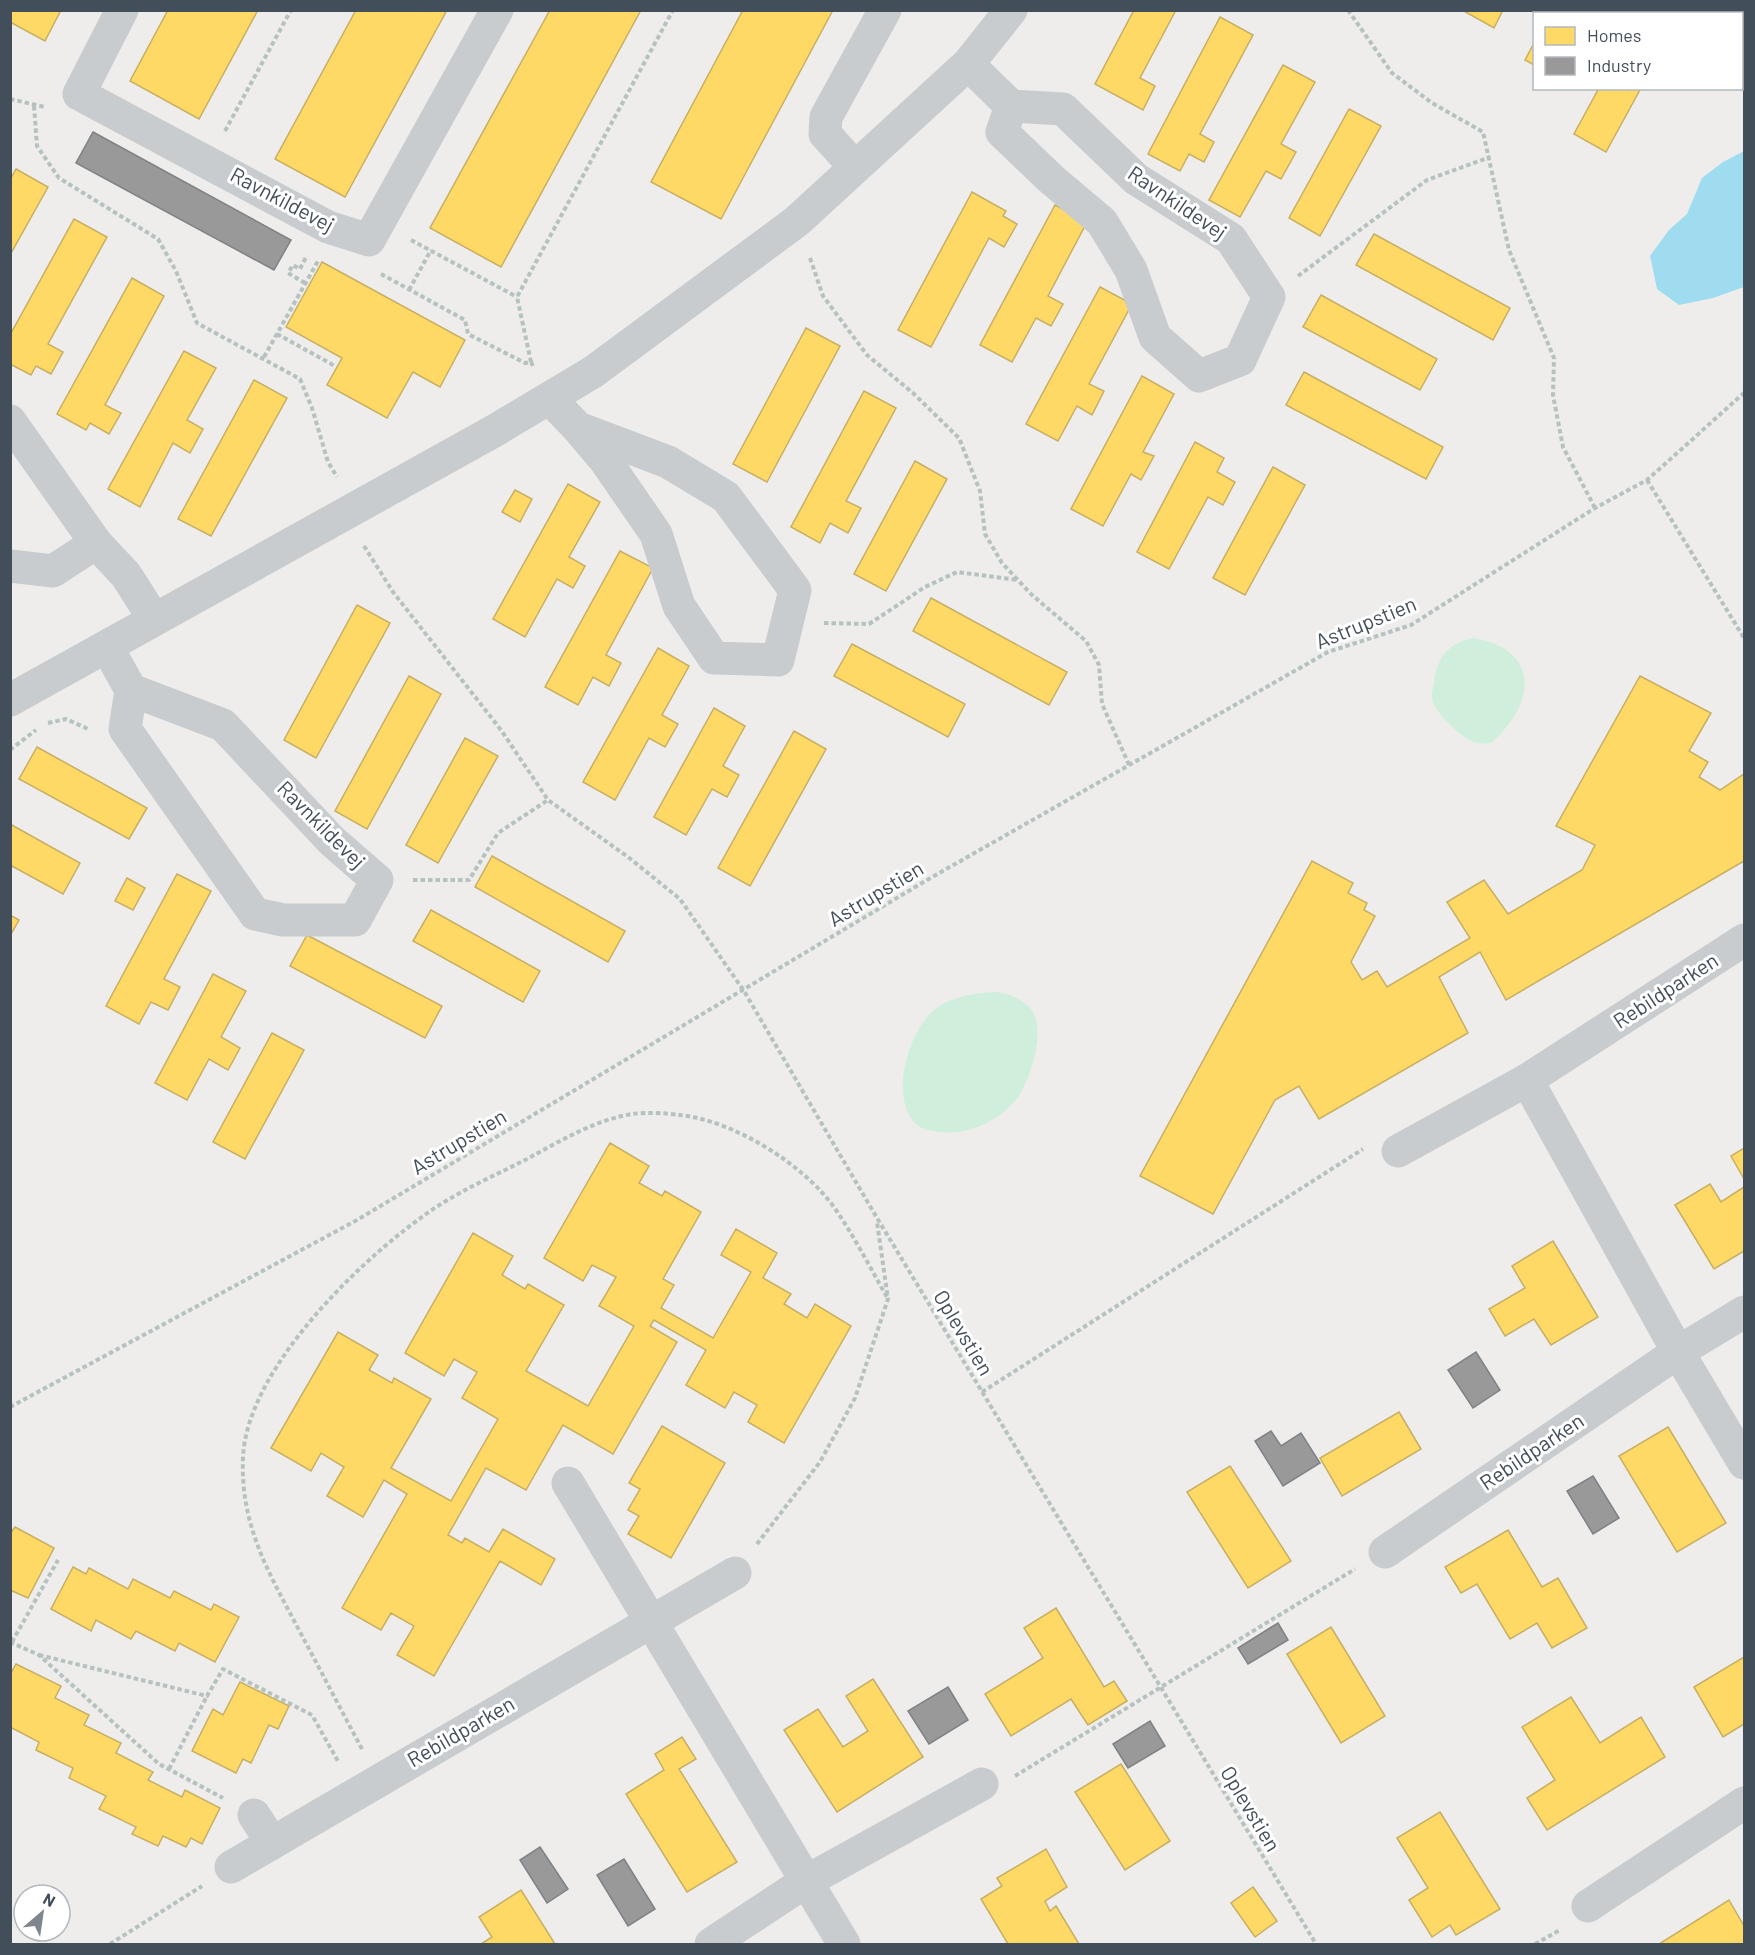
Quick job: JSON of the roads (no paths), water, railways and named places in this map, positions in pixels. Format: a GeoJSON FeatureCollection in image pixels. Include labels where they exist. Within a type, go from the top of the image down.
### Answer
{"type":"FeatureCollection","features":[{"type":"Feature","properties":{"kind":"street","name":"Ravnkildevej"},"geometry":{"type":"LineString","coordinates":[[122,10],[79,94],[209,161],[328,227],[369,240],[497,10]]}},
{"type":"Feature","properties":{"kind":"street"},"geometry":{"type":"LineString","coordinates":[[855,167],[825,134],[826,117],[885,10]]}},
{"type":"Feature","properties":{"kind":"street"},"geometry":{"type":"LineString","coordinates":[[10,700],[107,648],[550,399],[593,372],[796,221],[968,64],[1011,10]]}},
{"type":"Feature","properties":{"kind":"street"},"geometry":{"type":"LineString","coordinates":[[968,64],[1011,106]]}},
{"type":"Feature","properties":{"kind":"street","name":"Ravnkildevej"},"geometry":{"type":"LineString","coordinates":[[1011,106],[1063,110],[1136,179],[1231,239],[1269,297],[1240,360],[1199,376],[1155,337],[1131,270],[1102,222],[1050,178],[1002,132],[1011,106]]}},
{"type":"Feature","properties":{"kind":"street"},"geometry":{"type":"LineString","coordinates":[[550,399],[605,460],[656,534],[679,606],[714,658],[778,660],[795,590],[726,497],[668,462],[578,428]]}},
{"type":"Feature","properties":{"kind":"street"},"geometry":{"type":"LineString","coordinates":[[10,421],[96,543],[126,575],[154,620]]}},
{"type":"Feature","properties":{"kind":"street"},"geometry":{"type":"LineString","coordinates":[[10,567],[53,571],[96,543]]}},
{"type":"Feature","properties":{"kind":"street"},"geometry":{"type":"LineString","coordinates":[[107,648],[131,690]]}},
{"type":"Feature","properties":{"kind":"street","name":"Ravnkildevej"},"geometry":{"type":"LineString","coordinates":[[131,690],[223,725],[332,841],[377,880],[355,920],[283,920],[255,914],[125,729],[131,690]]}},
{"type":"Feature","properties":{"kind":"street","name":"Rebildparken"},"geometry":{"type":"LineString","coordinates":[[1398,1151],[1527,1080],[1744,940]]}},
{"type":"Feature","properties":{"kind":"street"},"geometry":{"type":"LineString","coordinates":[[1527,1080],[1678,1352],[1744,1463]]}},
{"type":"Feature","properties":{"kind":"street","name":"Rebildparken"},"geometry":{"type":"LineString","coordinates":[[1385,1552],[1678,1352],[1744,1312]]}},
{"type":"Feature","properties":{"kind":"street"},"geometry":{"type":"LineString","coordinates":[[568,1483],[844,1944]]}},
{"type":"Feature","properties":{"kind":"street","name":"Rebildparken"},"geometry":{"type":"LineString","coordinates":[[231,1868],[735,1573]]}},
{"type":"Feature","properties":{"kind":"street"},"geometry":{"type":"LineString","coordinates":[[711,1944],[805,1882],[982,1785]]}},
{"type":"Feature","properties":{"kind":"street"},"geometry":{"type":"LineString","coordinates":[[1588,1906],[1744,1803]]}},
{"type":"Feature","properties":{"kind":"street"},"geometry":{"type":"LineString","coordinates":[[254,1815],[272,1843]]}},
{"type":"Feature","properties":{"kind":"water"},"geometry":{"type":"Polygon","coordinates":[[[1744,151],[1744,287],[1713,298],[1679,305],[1657,289],[1650,256],[1669,230],[1687,214],[1702,178],[1723,162],[1744,151]]]}}]}
